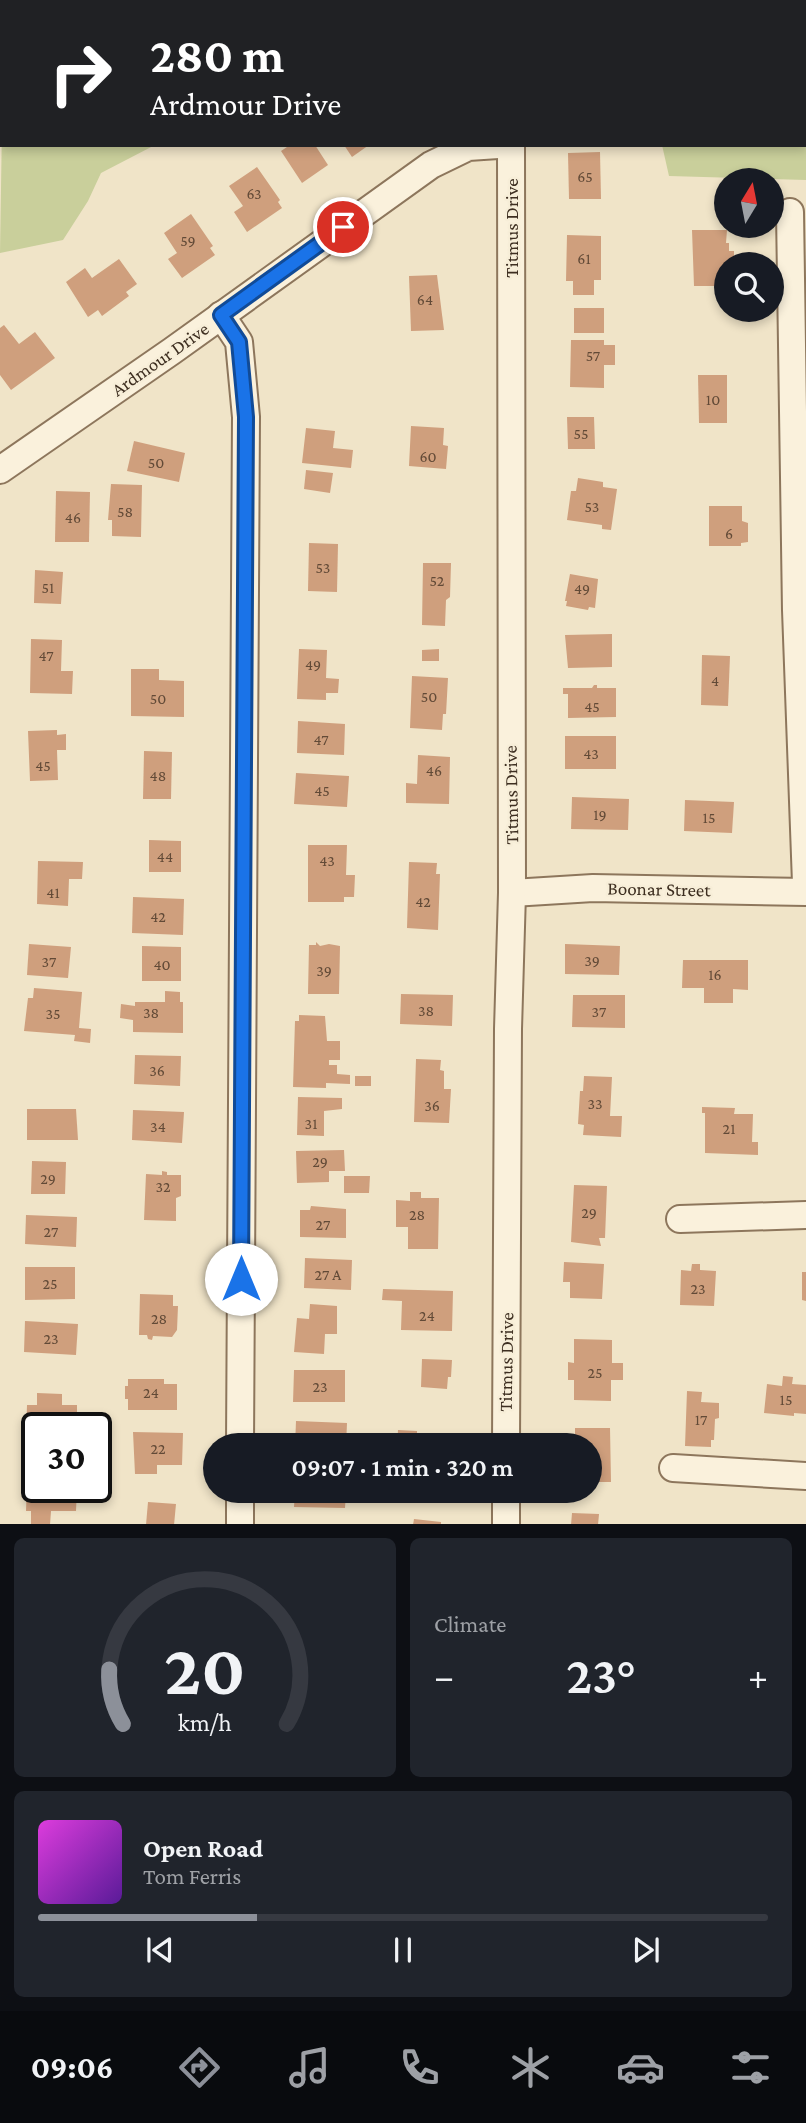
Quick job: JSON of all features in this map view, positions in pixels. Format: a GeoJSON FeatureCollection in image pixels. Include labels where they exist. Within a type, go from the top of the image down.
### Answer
{"type":"FeatureCollection","features":[{"type":"Feature","properties":{"kind":"street","name":"Ardmour Drive"},"geometry":{"type":"LineString","coordinates":[[0,470],[431,165],[468,147]]}},
{"type":"Feature","properties":{"kind":"street","name":"Titmus Drive"},"geometry":{"type":"LineString","coordinates":[[506,1433],[508,1029],[512,892],[511,147]]}},
{"type":"Feature","properties":{"kind":"street"},"geometry":{"type":"LineString","coordinates":[[790,212],[796,610],[806,883]]}},
{"type":"Feature","properties":{"kind":"street"},"geometry":{"type":"LineString","coordinates":[[221,315],[239,342],[246,417],[240,1433]]}},
{"type":"Feature","properties":{"kind":"street","name":"Boonar Street"},"geometry":{"type":"LineString","coordinates":[[512,892],[593,888],[806,892]]}},
{"type":"Feature","properties":{"kind":"street"},"geometry":{"type":"LineString","coordinates":[[680,1219],[806,1215]]}},
{"type":"Feature","properties":{"kind":"street"},"geometry":{"type":"LineString","coordinates":[[673,1468],[806,1476]]}},
{"type":"Feature","properties":{"kind":"street"},"geometry":{"type":"LineString","coordinates":[[240,1503],[240,1524]]}},
{"type":"Feature","properties":{"kind":"street"},"geometry":{"type":"LineString","coordinates":[[506,1503],[506,1524]]}},
{"type":"Feature","properties":{"kind":"green space"},"geometry":{"type":"Polygon","coordinates":[[[2,147],[151,147],[101,173],[88,201],[63,240],[0,253],[2,147]]]}},
{"type":"Feature","properties":{"kind":"green space"},"geometry":{"type":"Polygon","coordinates":[[[662,147],[806,147],[806,180],[784,179],[784,168],[714,168],[714,177],[669,176],[662,147]]]}},
{"type":"Feature","properties":{"kind":"building"},"geometry":{"type":"Polygon","coordinates":[[[287,147],[316,147],[328,165],[302,183],[281,151],[287,147]]]}},
{"type":"Feature","properties":{"kind":"building"},"geometry":{"type":"Polygon","coordinates":[[[345,147],[366,147],[352,157],[345,147]]]}},
{"type":"Feature","properties":{"kind":"building"},"geometry":{"type":"Polygon","coordinates":[[[600,152],[601,199],[569,199],[568,153],[600,152]]]}},
{"type":"Feature","properties":{"kind":"building"},"geometry":{"type":"Polygon","coordinates":[[[257,167],[280,200],[278,202],[282,208],[247,232],[234,212],[243,206],[229,186],[257,167]]]}},
{"type":"Feature","properties":{"kind":"building"},"geometry":{"type":"Polygon","coordinates":[[[191,214],[213,246],[210,248],[215,255],[182,278],[168,259],[177,253],[164,233],[191,214]]]}},
{"type":"Feature","properties":{"kind":"building"},"geometry":{"type":"Polygon","coordinates":[[[692,230],[714,230],[714,238],[726,238],[729,251],[734,252],[714,252],[714,286],[694,286],[692,230]]]}},
{"type":"Feature","properties":{"kind":"building"},"geometry":{"type":"Polygon","coordinates":[[[567,235],[601,236],[601,280],[594,280],[594,295],[573,295],[573,281],[566,281],[567,235]]]}},
{"type":"Feature","properties":{"kind":"building"},"geometry":{"type":"Polygon","coordinates":[[[119,259],[137,284],[126,292],[129,296],[102,316],[98,310],[88,317],[66,282],[85,268],[92,278],[119,259]]]}},
{"type":"Feature","properties":{"kind":"building"},"geometry":{"type":"Polygon","coordinates":[[[437,275],[444,330],[411,331],[409,276],[437,275]]]}},
{"type":"Feature","properties":{"kind":"building"},"geometry":{"type":"Polygon","coordinates":[[[574,308],[604,308],[604,333],[574,333],[574,308]]]}},
{"type":"Feature","properties":{"kind":"building"},"geometry":{"type":"Polygon","coordinates":[[[4,325],[19,344],[35,332],[55,358],[11,390],[0,375],[0,328],[4,325]]]}},
{"type":"Feature","properties":{"kind":"building"},"geometry":{"type":"Polygon","coordinates":[[[571,340],[604,340],[604,345],[615,345],[615,365],[604,365],[604,388],[570,387],[571,340]]]}},
{"type":"Feature","properties":{"kind":"building"},"geometry":{"type":"Polygon","coordinates":[[[698,375],[727,375],[727,423],[699,423],[698,375]]]}},
{"type":"Feature","properties":{"kind":"building"},"geometry":{"type":"Polygon","coordinates":[[[567,417],[594,417],[595,449],[568,449],[567,417]]]}},
{"type":"Feature","properties":{"kind":"building"},"geometry":{"type":"Polygon","coordinates":[[[411,426],[444,428],[443,445],[448,446],[446,469],[409,466],[411,426]]]}},
{"type":"Feature","properties":{"kind":"building"},"geometry":{"type":"Polygon","coordinates":[[[306,428],[335,431],[333,448],[353,450],[351,468],[302,463],[306,428]]]}},
{"type":"Feature","properties":{"kind":"building"},"geometry":{"type":"Polygon","coordinates":[[[134,441],[185,453],[179,482],[127,471],[134,441]]]}},
{"type":"Feature","properties":{"kind":"building"},"geometry":{"type":"Polygon","coordinates":[[[306,470],[333,473],[330,493],[304,489],[306,470]]]}},
{"type":"Feature","properties":{"kind":"building"},"geometry":{"type":"Polygon","coordinates":[[[578,478],[603,482],[603,487],[617,489],[611,530],[602,529],[602,525],[567,520],[571,491],[576,491],[578,478]]]}},
{"type":"Feature","properties":{"kind":"building"},"geometry":{"type":"Polygon","coordinates":[[[111,484],[142,485],[141,537],[112,536],[112,520],[108,520],[111,484]]]}},
{"type":"Feature","properties":{"kind":"building"},"geometry":{"type":"Polygon","coordinates":[[[56,491],[90,492],[89,542],[55,542],[56,491]]]}},
{"type":"Feature","properties":{"kind":"building"},"geometry":{"type":"Polygon","coordinates":[[[709,506],[742,506],[742,521],[748,523],[748,542],[741,543],[741,546],[709,546],[709,506]]]}},
{"type":"Feature","properties":{"kind":"building"},"geometry":{"type":"Polygon","coordinates":[[[309,543],[338,544],[337,592],[308,591],[309,543]]]}},
{"type":"Feature","properties":{"kind":"building"},"geometry":{"type":"Polygon","coordinates":[[[423,563],[451,563],[450,597],[446,600],[445,626],[422,625],[423,563]]]}},
{"type":"Feature","properties":{"kind":"building"},"geometry":{"type":"Polygon","coordinates":[[[35,570],[63,572],[61,604],[34,603],[35,570]]]}},
{"type":"Feature","properties":{"kind":"building"},"geometry":{"type":"Polygon","coordinates":[[[570,574],[598,579],[595,608],[589,607],[588,610],[566,606],[570,574]]]}},
{"type":"Feature","properties":{"kind":"building"},"geometry":{"type":"Polygon","coordinates":[[[612,634],[612,667],[568,668],[565,635],[612,634]]]}},
{"type":"Feature","properties":{"kind":"building"},"geometry":{"type":"Polygon","coordinates":[[[31,639],[62,640],[61,671],[73,671],[72,694],[30,693],[31,639]]]}},
{"type":"Feature","properties":{"kind":"building"},"geometry":{"type":"Polygon","coordinates":[[[299,649],[327,650],[326,678],[339,679],[338,693],[326,693],[326,700],[297,699],[299,649]]]}},
{"type":"Feature","properties":{"kind":"building"},"geometry":{"type":"Polygon","coordinates":[[[439,649],[439,661],[422,661],[422,650],[439,649]]]}},
{"type":"Feature","properties":{"kind":"building"},"geometry":{"type":"Polygon","coordinates":[[[702,655],[730,656],[728,706],[701,705],[702,655]]]}},
{"type":"Feature","properties":{"kind":"building"},"geometry":{"type":"Polygon","coordinates":[[[131,669],[159,669],[159,680],[184,681],[184,717],[131,716],[131,669]]]}},
{"type":"Feature","properties":{"kind":"building"},"geometry":{"type":"Polygon","coordinates":[[[412,676],[448,678],[446,714],[443,714],[442,730],[410,728],[412,676]]]}},
{"type":"Feature","properties":{"kind":"building"},"geometry":{"type":"Polygon","coordinates":[[[597,685],[597,688],[616,688],[616,717],[568,718],[568,694],[563,694],[563,688],[592,688],[597,685]]]}},
{"type":"Feature","properties":{"kind":"building"},"geometry":{"type":"Polygon","coordinates":[[[298,721],[345,724],[344,755],[297,753],[298,721]]]}},
{"type":"Feature","properties":{"kind":"building"},"geometry":{"type":"Polygon","coordinates":[[[57,730],[57,735],[66,734],[66,750],[57,750],[58,780],[30,781],[28,731],[57,730]]]}},
{"type":"Feature","properties":{"kind":"building"},"geometry":{"type":"Polygon","coordinates":[[[565,736],[616,736],[616,769],[565,769],[565,736]]]}},
{"type":"Feature","properties":{"kind":"building"},"geometry":{"type":"Polygon","coordinates":[[[144,751],[172,752],[171,799],[143,799],[144,751]]]}},
{"type":"Feature","properties":{"kind":"building"},"geometry":{"type":"Polygon","coordinates":[[[418,755],[450,757],[449,804],[406,803],[406,783],[417,784],[418,755]]]}},
{"type":"Feature","properties":{"kind":"building"},"geometry":{"type":"Polygon","coordinates":[[[296,773],[349,776],[347,807],[294,804],[296,773]]]}},
{"type":"Feature","properties":{"kind":"building"},"geometry":{"type":"Polygon","coordinates":[[[572,797],[629,799],[628,830],[571,829],[572,797]]]}},
{"type":"Feature","properties":{"kind":"building"},"geometry":{"type":"Polygon","coordinates":[[[685,800],[734,802],[732,833],[684,831],[685,800]]]}},
{"type":"Feature","properties":{"kind":"building"},"geometry":{"type":"Polygon","coordinates":[[[149,840],[181,841],[181,872],[149,872],[149,840]]]}},
{"type":"Feature","properties":{"kind":"building"},"geometry":{"type":"Polygon","coordinates":[[[308,845],[347,845],[346,875],[355,875],[354,897],[344,897],[344,902],[308,902],[308,845]]]}},
{"type":"Feature","properties":{"kind":"building"},"geometry":{"type":"Polygon","coordinates":[[[38,861],[83,862],[82,879],[69,879],[68,906],[37,904],[38,861]]]}},
{"type":"Feature","properties":{"kind":"building"},"geometry":{"type":"Polygon","coordinates":[[[409,862],[437,863],[436,874],[440,874],[438,930],[407,928],[409,862]]]}},
{"type":"Feature","properties":{"kind":"building"},"geometry":{"type":"Polygon","coordinates":[[[133,897],[184,899],[183,935],[132,933],[133,897]]]}},
{"type":"Feature","properties":{"kind":"building"},"geometry":{"type":"Polygon","coordinates":[[[316,942],[320,946],[340,946],[339,994],[308,994],[309,945],[316,945],[316,942]]]}},
{"type":"Feature","properties":{"kind":"building"},"geometry":{"type":"Polygon","coordinates":[[[29,944],[71,947],[68,978],[27,975],[29,944]]]}},
{"type":"Feature","properties":{"kind":"building"},"geometry":{"type":"Polygon","coordinates":[[[565,944],[620,946],[619,975],[565,974],[565,944]]]}},
{"type":"Feature","properties":{"kind":"building"},"geometry":{"type":"Polygon","coordinates":[[[142,946],[181,947],[181,981],[142,981],[142,946]]]}},
{"type":"Feature","properties":{"kind":"building"},"geometry":{"type":"Polygon","coordinates":[[[683,960],[748,960],[748,990],[733,989],[733,1003],[704,1003],[704,988],[682,988],[683,960]]]}},
{"type":"Feature","properties":{"kind":"building"},"geometry":{"type":"Polygon","coordinates":[[[34,988],[82,992],[79,1028],[91,1029],[90,1043],[74,1041],[75,1035],[24,1031],[28,998],[33,998],[34,988]]]}},
{"type":"Feature","properties":{"kind":"building"},"geometry":{"type":"Polygon","coordinates":[[[165,991],[180,992],[180,1002],[183,1002],[183,1033],[133,1032],[133,1020],[120,1018],[121,1004],[135,1006],[135,1002],[165,1002],[165,991]]]}},
{"type":"Feature","properties":{"kind":"building"},"geometry":{"type":"Polygon","coordinates":[[[401,994],[453,995],[452,1026],[400,1024],[401,994]]]}},
{"type":"Feature","properties":{"kind":"building"},"geometry":{"type":"Polygon","coordinates":[[[573,995],[625,995],[625,1028],[572,1027],[573,995]]]}},
{"type":"Feature","properties":{"kind":"building"},"geometry":{"type":"Polygon","coordinates":[[[299,1015],[325,1016],[327,1041],[340,1041],[340,1060],[329,1060],[329,1065],[337,1065],[337,1074],[350,1075],[350,1084],[326,1083],[326,1088],[293,1087],[295,1021],[299,1021],[299,1015]]]}},
{"type":"Feature","properties":{"kind":"building"},"geometry":{"type":"Polygon","coordinates":[[[135,1055],[181,1056],[180,1086],[134,1084],[135,1055]]]}},
{"type":"Feature","properties":{"kind":"building"},"geometry":{"type":"Polygon","coordinates":[[[416,1059],[441,1060],[444,1089],[451,1089],[449,1123],[414,1122],[416,1059]]]}},
{"type":"Feature","properties":{"kind":"building"},"geometry":{"type":"Polygon","coordinates":[[[355,1076],[371,1076],[371,1086],[355,1086],[355,1076]]]}},
{"type":"Feature","properties":{"kind":"building"},"geometry":{"type":"Polygon","coordinates":[[[584,1076],[612,1077],[610,1116],[622,1116],[621,1137],[583,1135],[584,1125],[578,1124],[580,1091],[583,1091],[584,1076]]]}},
{"type":"Feature","properties":{"kind":"building"},"geometry":{"type":"Polygon","coordinates":[[[298,1097],[342,1098],[342,1109],[324,1111],[324,1136],[297,1135],[298,1097]]]}},
{"type":"Feature","properties":{"kind":"building"},"geometry":{"type":"Polygon","coordinates":[[[702,1107],[735,1108],[734,1114],[753,1114],[752,1142],[758,1142],[758,1155],[705,1153],[705,1113],[702,1113],[702,1107]]]}},
{"type":"Feature","properties":{"kind":"building"},"geometry":{"type":"Polygon","coordinates":[[[27,1109],[76,1109],[78,1140],[27,1140],[27,1109]]]}},
{"type":"Feature","properties":{"kind":"building"},"geometry":{"type":"Polygon","coordinates":[[[133,1110],[184,1112],[182,1143],[132,1140],[133,1110]]]}},
{"type":"Feature","properties":{"kind":"building"},"geometry":{"type":"Polygon","coordinates":[[[344,1150],[345,1171],[329,1171],[329,1182],[297,1183],[296,1151],[344,1150]]]}},
{"type":"Feature","properties":{"kind":"building"},"geometry":{"type":"Polygon","coordinates":[[[32,1161],[66,1162],[65,1194],[31,1194],[32,1161]]]}},
{"type":"Feature","properties":{"kind":"building"},"geometry":{"type":"Polygon","coordinates":[[[162,1171],[167,1172],[167,1175],[181,1175],[181,1196],[176,1198],[176,1221],[144,1220],[146,1174],[162,1175],[162,1171]]]}},
{"type":"Feature","properties":{"kind":"building"},"geometry":{"type":"Polygon","coordinates":[[[344,1176],[370,1176],[369,1193],[344,1193],[344,1176]]]}},
{"type":"Feature","properties":{"kind":"building"},"geometry":{"type":"Polygon","coordinates":[[[574,1185],[607,1186],[605,1238],[599,1238],[601,1246],[571,1242],[574,1185]]]}},
{"type":"Feature","properties":{"kind":"building"},"geometry":{"type":"Polygon","coordinates":[[[410,1192],[421,1192],[421,1198],[439,1198],[438,1249],[408,1249],[408,1227],[396,1227],[396,1200],[410,1201],[410,1192]]]}},
{"type":"Feature","properties":{"kind":"building"},"geometry":{"type":"Polygon","coordinates":[[[311,1206],[346,1209],[346,1238],[300,1237],[300,1210],[310,1210],[311,1206]]]}},
{"type":"Feature","properties":{"kind":"building"},"geometry":{"type":"Polygon","coordinates":[[[26,1215],[77,1217],[76,1247],[25,1244],[26,1215]]]}},
{"type":"Feature","properties":{"kind":"building"},"geometry":{"type":"Polygon","coordinates":[[[305,1258],[352,1260],[351,1290],[304,1288],[305,1258]]]}},
{"type":"Feature","properties":{"kind":"building"},"geometry":{"type":"Polygon","coordinates":[[[564,1262],[604,1264],[602,1299],[570,1298],[570,1282],[563,1282],[564,1262]]]}},
{"type":"Feature","properties":{"kind":"building"},"geometry":{"type":"Polygon","coordinates":[[[692,1264],[700,1264],[700,1270],[716,1271],[714,1306],[680,1305],[681,1270],[691,1271],[692,1264]]]}},
{"type":"Feature","properties":{"kind":"building"},"geometry":{"type":"Polygon","coordinates":[[[25,1267],[75,1267],[75,1299],[25,1300],[25,1267]]]}},
{"type":"Feature","properties":{"kind":"building"},"geometry":{"type":"Polygon","coordinates":[[[802,1272],[806,1272],[806,1301],[802,1300],[802,1272]]]}},
{"type":"Feature","properties":{"kind":"building"},"geometry":{"type":"Polygon","coordinates":[[[383,1289],[453,1291],[452,1331],[401,1330],[402,1301],[382,1300],[383,1289]]]}},
{"type":"Feature","properties":{"kind":"building"},"geometry":{"type":"Polygon","coordinates":[[[140,1294],[173,1295],[173,1306],[178,1306],[177,1330],[172,1337],[153,1336],[152,1340],[148,1339],[147,1335],[139,1335],[140,1294]]]}},
{"type":"Feature","properties":{"kind":"building"},"geometry":{"type":"Polygon","coordinates":[[[310,1304],[337,1306],[337,1334],[325,1334],[324,1354],[294,1352],[297,1318],[309,1319],[310,1304]]]}},
{"type":"Feature","properties":{"kind":"building"},"geometry":{"type":"Polygon","coordinates":[[[25,1321],[78,1324],[76,1355],[24,1352],[25,1321]]]}},
{"type":"Feature","properties":{"kind":"building"},"geometry":{"type":"Polygon","coordinates":[[[574,1339],[612,1340],[612,1363],[623,1363],[623,1380],[611,1380],[611,1401],[574,1400],[574,1380],[568,1380],[568,1362],[574,1363],[574,1339]]]}},
{"type":"Feature","properties":{"kind":"building"},"geometry":{"type":"Polygon","coordinates":[[[422,1359],[452,1360],[447,1389],[421,1387],[422,1359]]]}},
{"type":"Feature","properties":{"kind":"building"},"geometry":{"type":"Polygon","coordinates":[[[294,1370],[345,1370],[345,1402],[293,1402],[294,1370]]]}},
{"type":"Feature","properties":{"kind":"building"},"geometry":{"type":"Polygon","coordinates":[[[783,1376],[793,1377],[792,1384],[806,1385],[806,1414],[794,1413],[794,1416],[764,1413],[767,1384],[782,1386],[783,1376]]]}},
{"type":"Feature","properties":{"kind":"building"},"geometry":{"type":"Polygon","coordinates":[[[128,1379],[164,1379],[164,1384],[177,1384],[177,1410],[128,1410],[125,1386],[128,1386],[128,1379]]]}},
{"type":"Feature","properties":{"kind":"building"},"geometry":{"type":"Polygon","coordinates":[[[687,1391],[702,1392],[701,1402],[719,1403],[719,1418],[715,1419],[711,1447],[685,1446],[687,1391]]]}},
{"type":"Feature","properties":{"kind":"building"},"geometry":{"type":"Polygon","coordinates":[[[37,1393],[62,1394],[62,1405],[77,1405],[77,1412],[27,1412],[27,1405],[37,1405],[37,1393]]]}},
{"type":"Feature","properties":{"kind":"building"},"geometry":{"type":"Polygon","coordinates":[[[296,1421],[347,1423],[347,1433],[296,1433],[296,1421]]]}},
{"type":"Feature","properties":{"kind":"building"},"geometry":{"type":"Polygon","coordinates":[[[575,1428],[610,1428],[611,1482],[602,1482],[602,1433],[575,1433],[575,1428]]]}},
{"type":"Feature","properties":{"kind":"building"},"geometry":{"type":"Polygon","coordinates":[[[398,1430],[417,1431],[417,1433],[398,1433],[398,1430]]]}},
{"type":"Feature","properties":{"kind":"building"},"geometry":{"type":"Polygon","coordinates":[[[133,1432],[183,1433],[182,1465],[157,1465],[157,1474],[135,1474],[133,1432]]]}},
{"type":"Feature","properties":{"kind":"building"},"geometry":{"type":"Polygon","coordinates":[[[148,1502],[176,1504],[174,1524],[146,1524],[148,1502]]]}},
{"type":"Feature","properties":{"kind":"building"},"geometry":{"type":"Polygon","coordinates":[[[26,1503],[76,1503],[76,1511],[51,1511],[50,1524],[31,1524],[31,1511],[26,1511],[26,1503]]]}},
{"type":"Feature","properties":{"kind":"building"},"geometry":{"type":"Polygon","coordinates":[[[294,1503],[345,1503],[345,1508],[294,1507],[294,1503]]]}},
{"type":"Feature","properties":{"kind":"building"},"geometry":{"type":"Polygon","coordinates":[[[572,1513],[599,1514],[598,1524],[571,1524],[572,1513]]]}},
{"type":"Feature","properties":{"kind":"building"},"geometry":{"type":"Polygon","coordinates":[[[414,1519],[441,1522],[441,1524],[413,1524],[414,1519]]]}},
{"type":"Feature","properties":{"kind":"route"},"geometry":{"type":"LineString","coordinates":[[241,1279],[246,417],[239,342],[221,315],[343,227]]}}]}
